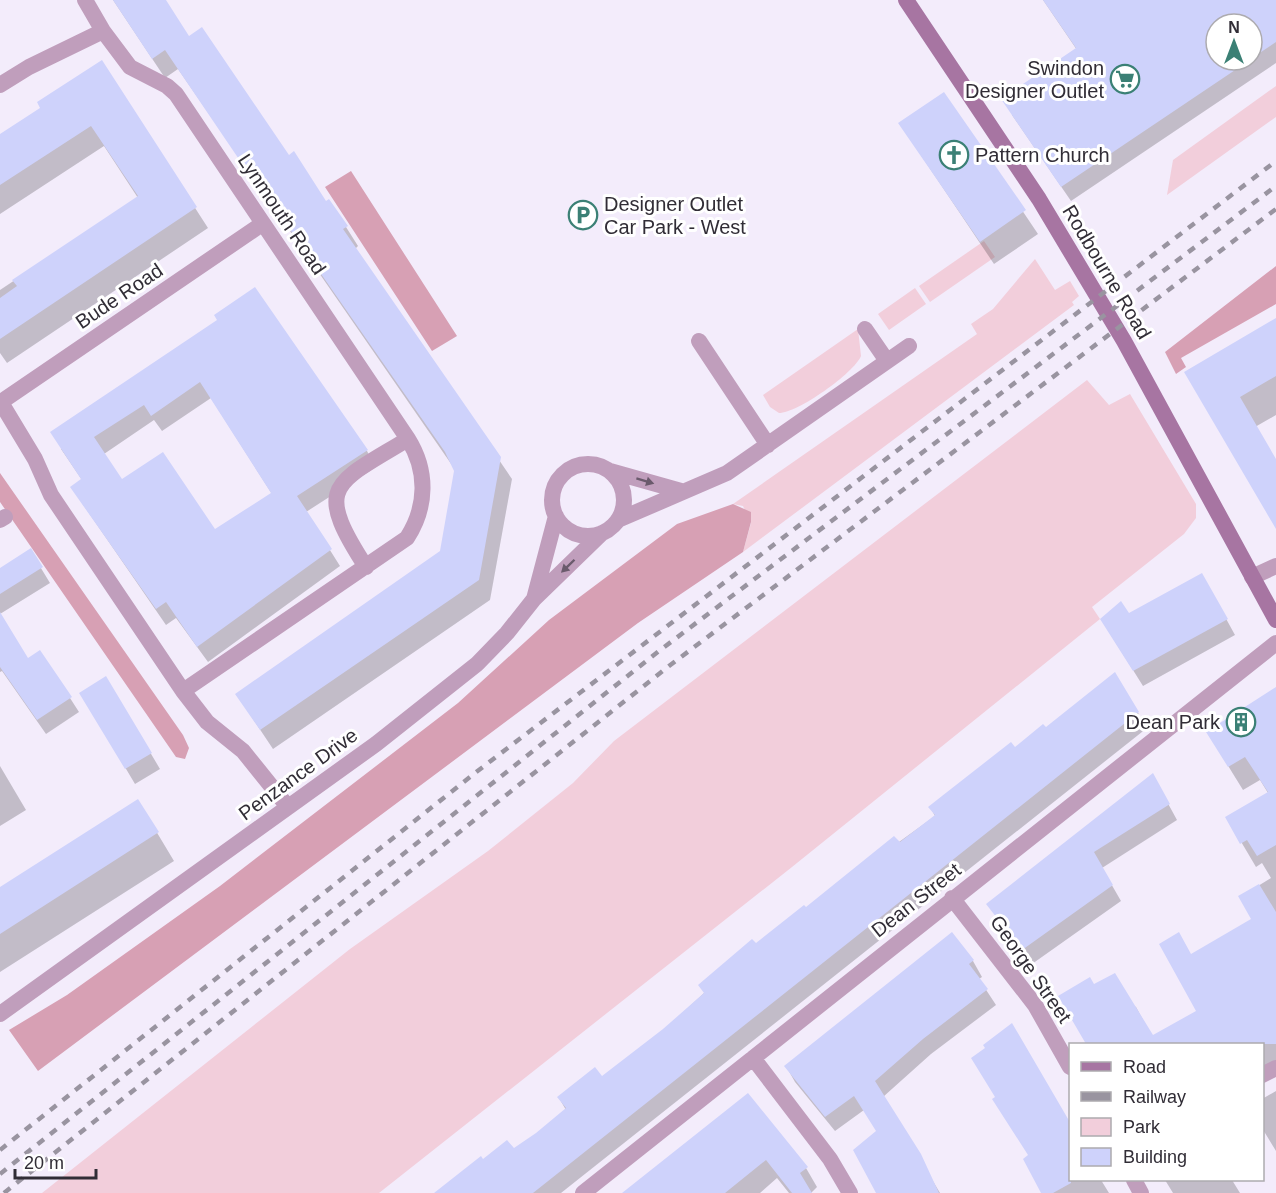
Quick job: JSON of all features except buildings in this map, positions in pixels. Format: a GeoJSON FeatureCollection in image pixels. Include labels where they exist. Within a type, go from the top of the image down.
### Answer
{"type":"FeatureCollection","features":[{"type":"Feature","properties":{"kind":"main road","name":"Rodbourne Road"},"geometry":{"type":"LineString","coordinates":[[906,0],[1066,243],[1148,383],[1276,620]]}},
{"type":"Feature","properties":{"kind":"street","name":"Lynmouth Road"},"geometry":{"type":"LineString","coordinates":[[85,0],[130,67],[166,86],[176,94],[408,439],[422,473],[422,508],[407,538],[183,691]]}},
{"type":"Feature","properties":{"kind":"street"},"geometry":{"type":"LineString","coordinates":[[0,85],[29,66],[104,31]]}},
{"type":"Feature","properties":{"kind":"street","name":"Bude Road"},"geometry":{"type":"LineString","coordinates":[[0,402],[262,224]]}},
{"type":"Feature","properties":{"kind":"street"},"geometry":{"type":"LineString","coordinates":[[864,329],[887,361]]}},
{"type":"Feature","properties":{"kind":"street"},"geometry":{"type":"LineString","coordinates":[[699,341],[768,445]]}},
{"type":"Feature","properties":{"kind":"street"},"geometry":{"type":"LineString","coordinates":[[534,599],[618,520],[727,473],[909,346]]}},
{"type":"Feature","properties":{"kind":"street"},"geometry":{"type":"LineString","coordinates":[[0,402],[35,459],[51,495],[183,691],[207,722],[243,751],[288,807]]}},
{"type":"Feature","properties":{"kind":"street"},"geometry":{"type":"LineString","coordinates":[[366,567],[345,536],[336,515],[338,490],[347,478],[408,439]]}},
{"type":"Feature","properties":{"kind":"street","name":"Penzance Drive"},"geometry":{"type":"LineString","coordinates":[[0,1014],[412,717],[470,671],[507,633],[534,599],[556,516],[552,497],[556,484],[564,473],[585,464],[600,466],[681,491]]}},
{"type":"Feature","properties":{"kind":"street"},"geometry":{"type":"LineString","coordinates":[[609,470],[620,484],[624,497],[618,520]]}},
{"type":"Feature","properties":{"kind":"street"},"geometry":{"type":"LineString","coordinates":[[556,516],[566,528],[574,533],[586,536],[602,533]]}},
{"type":"Feature","properties":{"kind":"street"},"geometry":{"type":"LineString","coordinates":[[1252,577],[1276,566]]}},
{"type":"Feature","properties":{"kind":"street","name":"Dean Street"},"geometry":{"type":"LineString","coordinates":[[583,1193],[1276,643]]}},
{"type":"Feature","properties":{"kind":"street","name":"George Street"},"geometry":{"type":"LineString","coordinates":[[952,898],[1035,1005],[1069,1064]]}},
{"type":"Feature","properties":{"kind":"street"},"geometry":{"type":"LineString","coordinates":[[753,1058],[830,1159],[850,1193]]}},
{"type":"Feature","properties":{"kind":"green space"},"geometry":{"type":"Polygon","coordinates":[[[1276,86],[1276,117],[1167,195],[1173,160],[1276,86]]]}},
{"type":"Feature","properties":{"kind":"green space"},"geometry":{"type":"Polygon","coordinates":[[[984,241],[995,257],[930,302],[919,286],[984,241]]]}},
{"type":"Feature","properties":{"kind":"green space"},"geometry":{"type":"Polygon","coordinates":[[[1035,259],[1055,290],[1070,281],[1079,296],[1072,302],[1074,305],[743,552],[751,523],[743,506],[733,504],[977,334],[971,324],[993,309],[1035,259]]]}},
{"type":"Feature","properties":{"kind":"green space"},"geometry":{"type":"Polygon","coordinates":[[[915,288],[926,304],[889,330],[878,314],[915,288]]]}},
{"type":"Feature","properties":{"kind":"green space"},"geometry":{"type":"Polygon","coordinates":[[[858,329],[861,356],[837,382],[788,411],[779,413],[770,407],[763,395],[858,329]]]}},
{"type":"Feature","properties":{"kind":"green space"},"geometry":{"type":"Polygon","coordinates":[[[1087,380],[1109,405],[1130,394],[1196,504],[1196,518],[1184,534],[1092,607],[1100,619],[792,867],[379,1193],[42,1193],[350,949],[488,851],[573,783],[614,741],[1087,380]]]}},
{"type":"Feature","properties":{"kind":"shaded area"},"geometry":{"type":"Polygon","coordinates":[[[351,171],[457,336],[432,351],[325,187],[351,171]]]}},
{"type":"Feature","properties":{"kind":"shaded area"},"geometry":{"type":"Polygon","coordinates":[[[1276,266],[1276,304],[1181,358],[1186,367],[1176,374],[1165,352],[1276,266]]]}},
{"type":"Feature","properties":{"kind":"shaded area"},"geometry":{"type":"Polygon","coordinates":[[[0,473],[183,735],[189,748],[185,759],[176,757],[0,502],[0,473]]]}},
{"type":"Feature","properties":{"kind":"shaded area"},"geometry":{"type":"Polygon","coordinates":[[[733,504],[751,512],[751,522],[743,552],[638,623],[38,1071],[9,1030],[67,995],[220,886],[458,703],[549,620],[677,524],[733,504]]]}},
{"type":"Feature","properties":{"kind":"railway"},"geometry":{"type":"LineString","coordinates":[[0,1150],[475,773],[1276,161]]}},
{"type":"Feature","properties":{"kind":"railway"},"geometry":{"type":"LineString","coordinates":[[0,1174],[659,651],[1276,186]]}},
{"type":"Feature","properties":{"kind":"railway"},"geometry":{"type":"LineString","coordinates":[[4,1193],[669,666],[1276,209]]}},
{"type":"Feature","properties":{"kind":"place","name":"Swindon Designer Outlet"},"geometry":{"type":"Point","coordinates":[1125,79]}},
{"type":"Feature","properties":{"kind":"place","name":"Pattern Church"},"geometry":{"type":"Point","coordinates":[954,155]}},
{"type":"Feature","properties":{"kind":"place","name":"Designer Outlet Car Park - West"},"geometry":{"type":"Point","coordinates":[583,215]}},
{"type":"Feature","properties":{"kind":"place","name":"Dean Park"},"geometry":{"type":"Point","coordinates":[1241,722]}}]}
